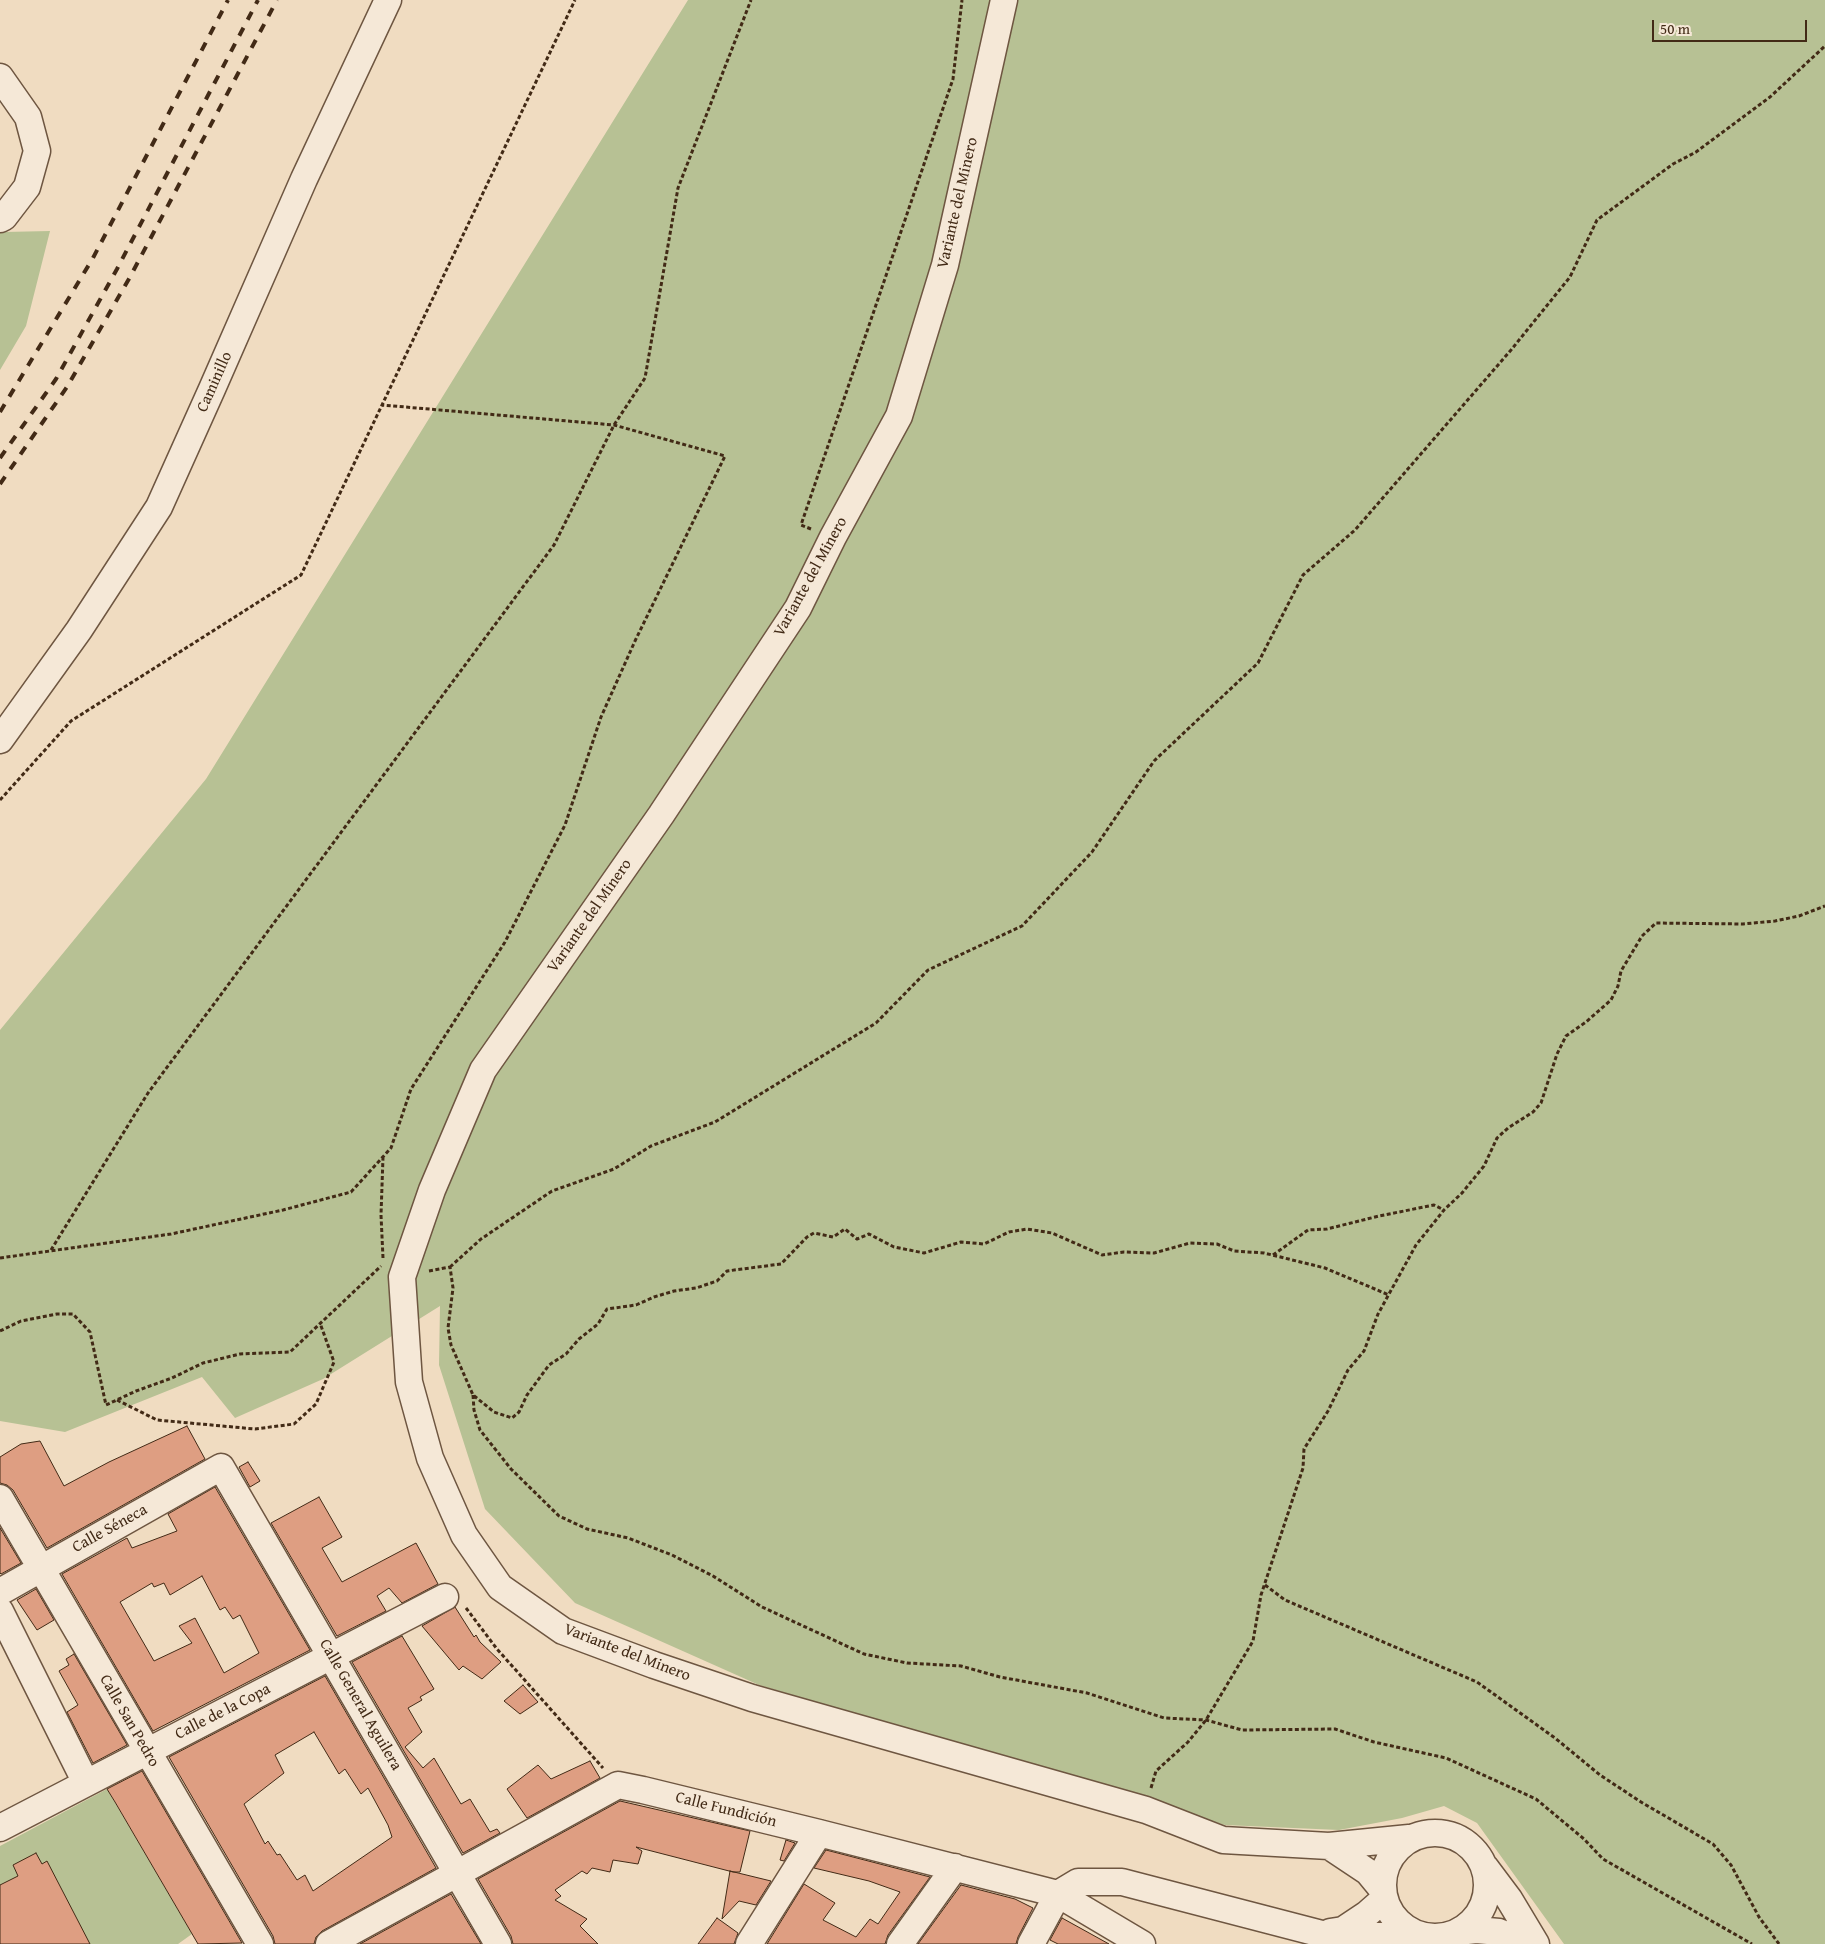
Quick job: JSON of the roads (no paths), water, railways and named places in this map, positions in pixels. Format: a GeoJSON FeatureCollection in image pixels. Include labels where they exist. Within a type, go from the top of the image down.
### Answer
{"type":"FeatureCollection","features":[{"type":"Feature","properties":{"kind":"street","name":"Caminillo"},"geometry":{"type":"LineString","coordinates":[[0,740],[79,630],[159,507],[304,179],[388,0]]}},
{"type":"Feature","properties":{"kind":"street","name":"Variante del Minero"},"geometry":{"type":"LineString","coordinates":[[1004,0],[945,264],[898,416],[833,537],[798,608],[661,815],[483,1070],[432,1190],[402,1277],[409,1382],[430,1458],[464,1535],[500,1587],[563,1630],[654,1665],[752,1698],[1146,1810],[1223,1840],[1329,1846],[1409,1838]]}},
{"type":"Feature","properties":{"kind":"street"},"geometry":{"type":"LineString","coordinates":[[0,77],[28,118],[37,151],[27,187],[4,217],[0,219]]}},
{"type":"Feature","properties":{"kind":"street","name":"Calle Séneca"},"geometry":{"type":"LineString","coordinates":[[0,1592],[221,1467]]}},
{"type":"Feature","properties":{"kind":"street","name":"Calle General Aguilera"},"geometry":{"type":"LineString","coordinates":[[221,1467],[498,1944]]}},
{"type":"Feature","properties":{"kind":"street","name":"Calle San Pedro"},"geometry":{"type":"LineString","coordinates":[[0,1498],[260,1944]]}},
{"type":"Feature","properties":{"kind":"street","name":"Calle de la Copa"},"geometry":{"type":"LineString","coordinates":[[0,1828],[445,1597]]}},
{"type":"Feature","properties":{"kind":"street"},"geometry":{"type":"LineString","coordinates":[[0,1611],[86,1783]]}},
{"type":"Feature","properties":{"kind":"street","name":"Calle Fundición"},"geometry":{"type":"LineString","coordinates":[[457,1875],[618,1785],[819,1833],[1058,1894],[1142,1944]]}},
{"type":"Feature","properties":{"kind":"street"},"geometry":{"type":"LineString","coordinates":[[749,1944],[819,1833]]}},
{"type":"Feature","properties":{"kind":"street"},"geometry":{"type":"LineString","coordinates":[[1322,1934],[1343,1930],[1367,1914],[1383,1894],[1384,1869],[1394,1851],[1409,1838],[1427,1833],[1445,1833],[1462,1839],[1476,1851],[1485,1867],[1509,1899],[1536,1944]]}},
{"type":"Feature","properties":{"kind":"street"},"geometry":{"type":"LineString","coordinates":[[1329,1846],[1368,1872],[1383,1894],[1389,1912],[1398,1923],[1409,1931],[1442,1937],[1474,1920],[1484,1904],[1488,1885],[1485,1867]]}},
{"type":"Feature","properties":{"kind":"street"},"geometry":{"type":"LineString","coordinates":[[900,1944],[955,1867]]}},
{"type":"Feature","properties":{"kind":"street"},"geometry":{"type":"LineString","coordinates":[[329,1944],[457,1875]]}},
{"type":"Feature","properties":{"kind":"street"},"geometry":{"type":"LineString","coordinates":[[1031,1944],[1058,1894],[1078,1882],[1122,1882],[1322,1934],[1442,1937],[1476,1930],[1499,1932],[1530,1944]]}},
{"type":"Feature","properties":{"kind":"railway"},"geometry":{"type":"LineString","coordinates":[[0,412],[93,258],[228,0]]}},
{"type":"Feature","properties":{"kind":"railway"},"geometry":{"type":"LineString","coordinates":[[0,458],[56,379],[117,269],[258,0]]}},
{"type":"Feature","properties":{"kind":"railway"},"geometry":{"type":"LineString","coordinates":[[0,484],[67,387],[130,277],[277,0]]}}]}
